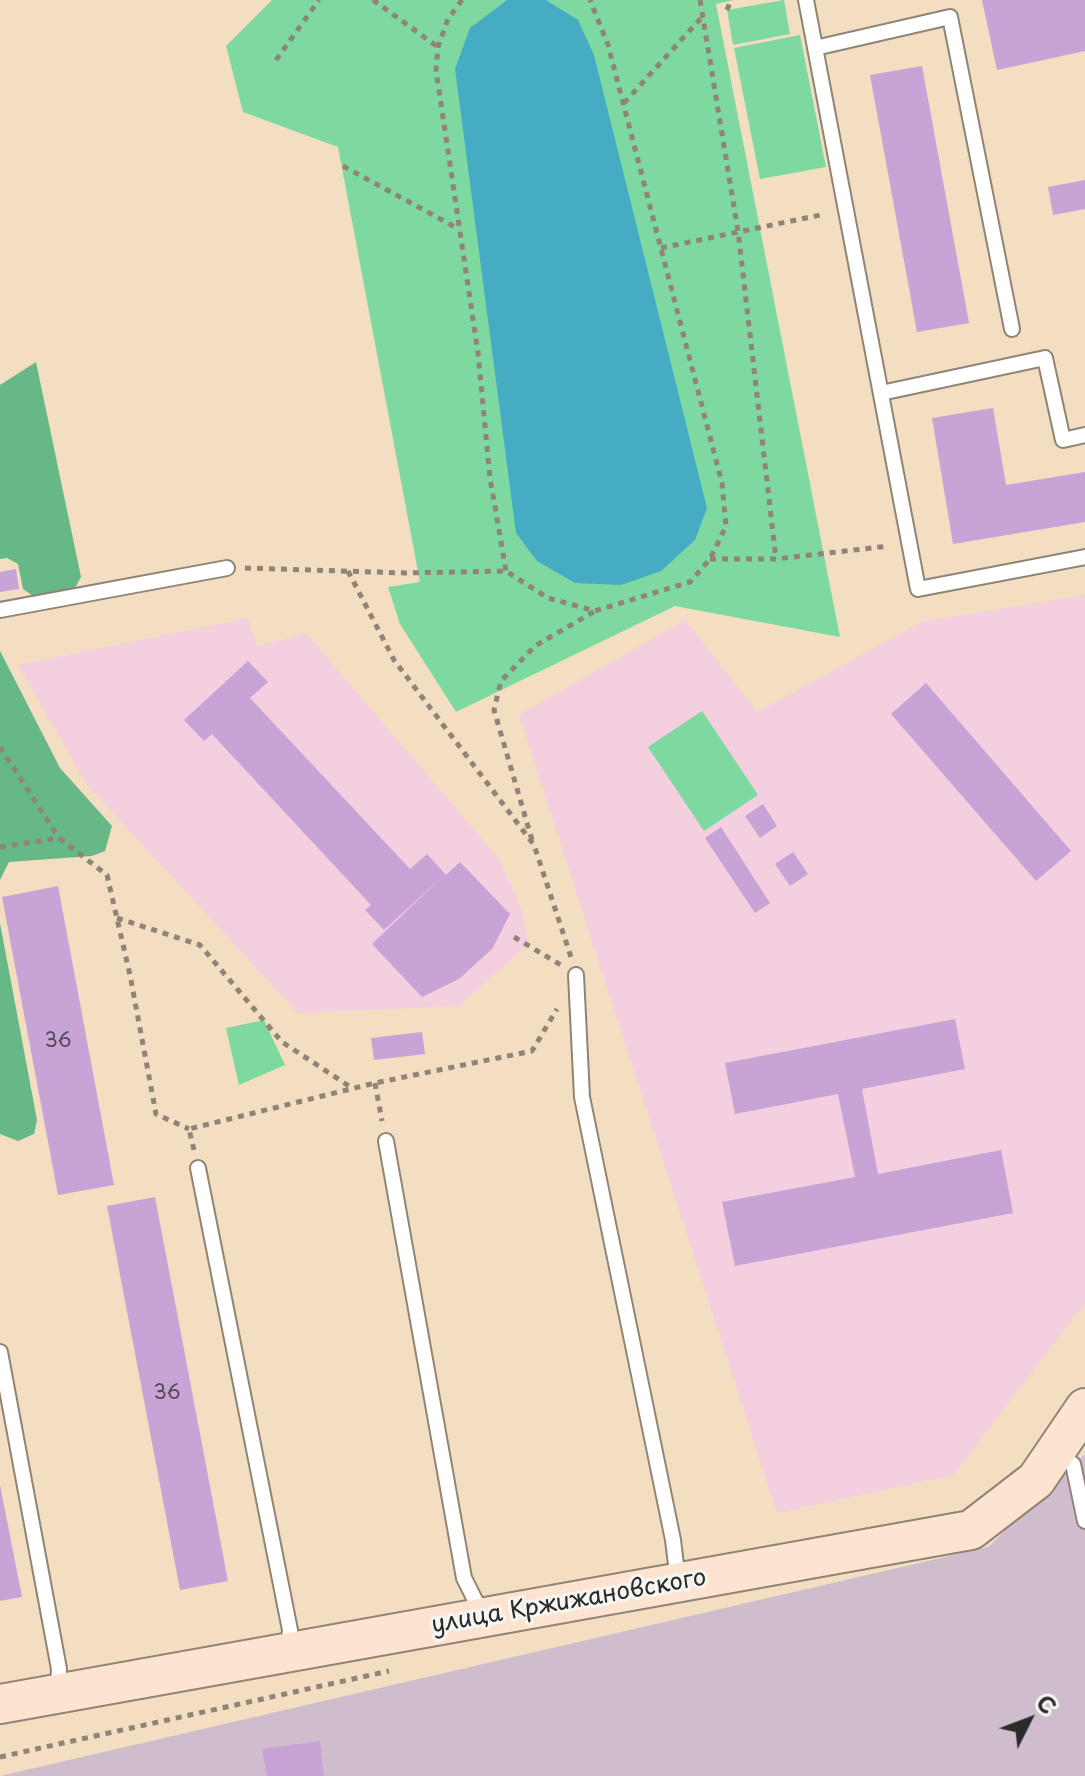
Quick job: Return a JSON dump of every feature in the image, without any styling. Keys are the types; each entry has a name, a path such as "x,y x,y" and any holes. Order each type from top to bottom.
{"street":[{"name":"улица Кржижановского","path":"0,1704 971,1530 1036,1480 1085,1408"}],"lane":[{"path":"806,0 918,589 1085,557"},
{"path":"947,0 1012,329"},
{"path":"815,48 950,17"},
{"path":"881,393 1045,358 1063,440 1085,435"},
{"path":"0,610 227,568"},
{"path":"576,975 582,1097 670,1524 678,1582"},
{"path":"386,1141 464,1578 476,1602 477,1619"},
{"path":"198,1168 290,1630 287,1653"},
{"path":"0,1352 59,1669 57,1694"},
{"path":"1055,1454 1073,1464 1085,1521"}],"path":[{"path":"276,60 319,0"},
{"path":"373,0 438,47"},
{"path":"462,0 448,19 438,47 436,70 457,228 478,353 490,478 506,571"},
{"path":"0,747 59,838 107,875 156,1114 189,1129 375,1083 532,1051 576,975 494,710 501,681 535,646 595,611 690,582 710,559 726,526 722,483 608,45 590,0"},
{"path":"700,0 738,231 776,559"},
{"path":"727,10 731,0"},
{"path":"624,104 703,16"},
{"path":"343,166 457,228"},
{"path":"661,248 846,210"},
{"path":"710,559 776,559 909,543"},
{"path":"227,568 506,571 548,598 595,611"},
{"path":"348,570 394,660 534,845"},
{"path":"0,847 59,838"},
{"path":"117,918 200,945 282,1042 353,1089"},
{"path":"514,937 576,975"},
{"path":"375,1083 386,1141"},
{"path":"189,1129 198,1168"}],"shaded area":[{"path":"1085,595 1085,1303 953,1475 777,1513 519,715 685,620 758,712 921,622"},
{"path":"248,618 257,646 306,633 500,860 522,912 528,944 459,1006 298,1013 87,785 18,665"},
{"path":"1085,1454 1085,1776 0,1776 988,1547"}],"green space":[{"path":"272,0 734,0 716,4 840,637 675,606 456,712 400,624 388,587 420,582 338,147 243,112 226,46"},
{"path":"784,0 790,34 733,45 727,10"},
{"path":"800,35 826,167 760,179 734,48"},
{"path":"36,362 81,577 75,588 33,596 23,589 18,564 7,558 0,559 0,385"},
{"path":"0,651 60,768 112,826 105,851 92,856 9,862 0,880"},
{"path":"702,711 758,795 704,831 648,747"},
{"path":"0,923 37,1120 34,1134 18,1141 0,1134"},
{"path":"264,1020 285,1065 239,1085 226,1028"}],"water":[{"path":"507,0 546,0 578,20 594,55 707,508 695,540 661,571 621,585 575,583 537,561 516,533 455,69 470,28"}],"building":[{"path":"982,0 1085,0 1085,51 997,70"},
{"path":"922,66 969,323 917,332 870,75"},
{"path":"1085,180 1085,209 1053,215 1048,187"},
{"path":"993,408 1006,485 1085,472 1085,522 953,544 932,418"},
{"path":"16,569 19,589 0,592 0,572"},
{"path":"248,661 268,682 250,698 410,869 427,854 446,875 460,862 510,914 492,949 459,979 422,997 372,944 441,878 384,930 365,910 371,905 212,734 204,741 184,720"},
{"path":"926,683 1071,851 1036,881 891,714"},
{"path":"763,804 777,826 760,838 745,816"},
{"path":"721,827 770,903 755,913 705,838"},
{"path":"793,852 808,874 790,886 775,864"},
{"path":"58,886 114,1185 58,1195 2,897"},
{"path":"955,1019 965,1069 862,1089 878,1174 1001,1150 1013,1213 735,1266 722,1202 855,1177 838,1094 735,1114 725,1063"},
{"path":"422,1032 425,1054 374,1060 371,1038"},
{"path":"155,1197 228,1581 180,1590 107,1206"},
{"path":"0,1485 22,1597 0,1601"},
{"path":"320,1741 324,1776 267,1776 262,1749"}]}
